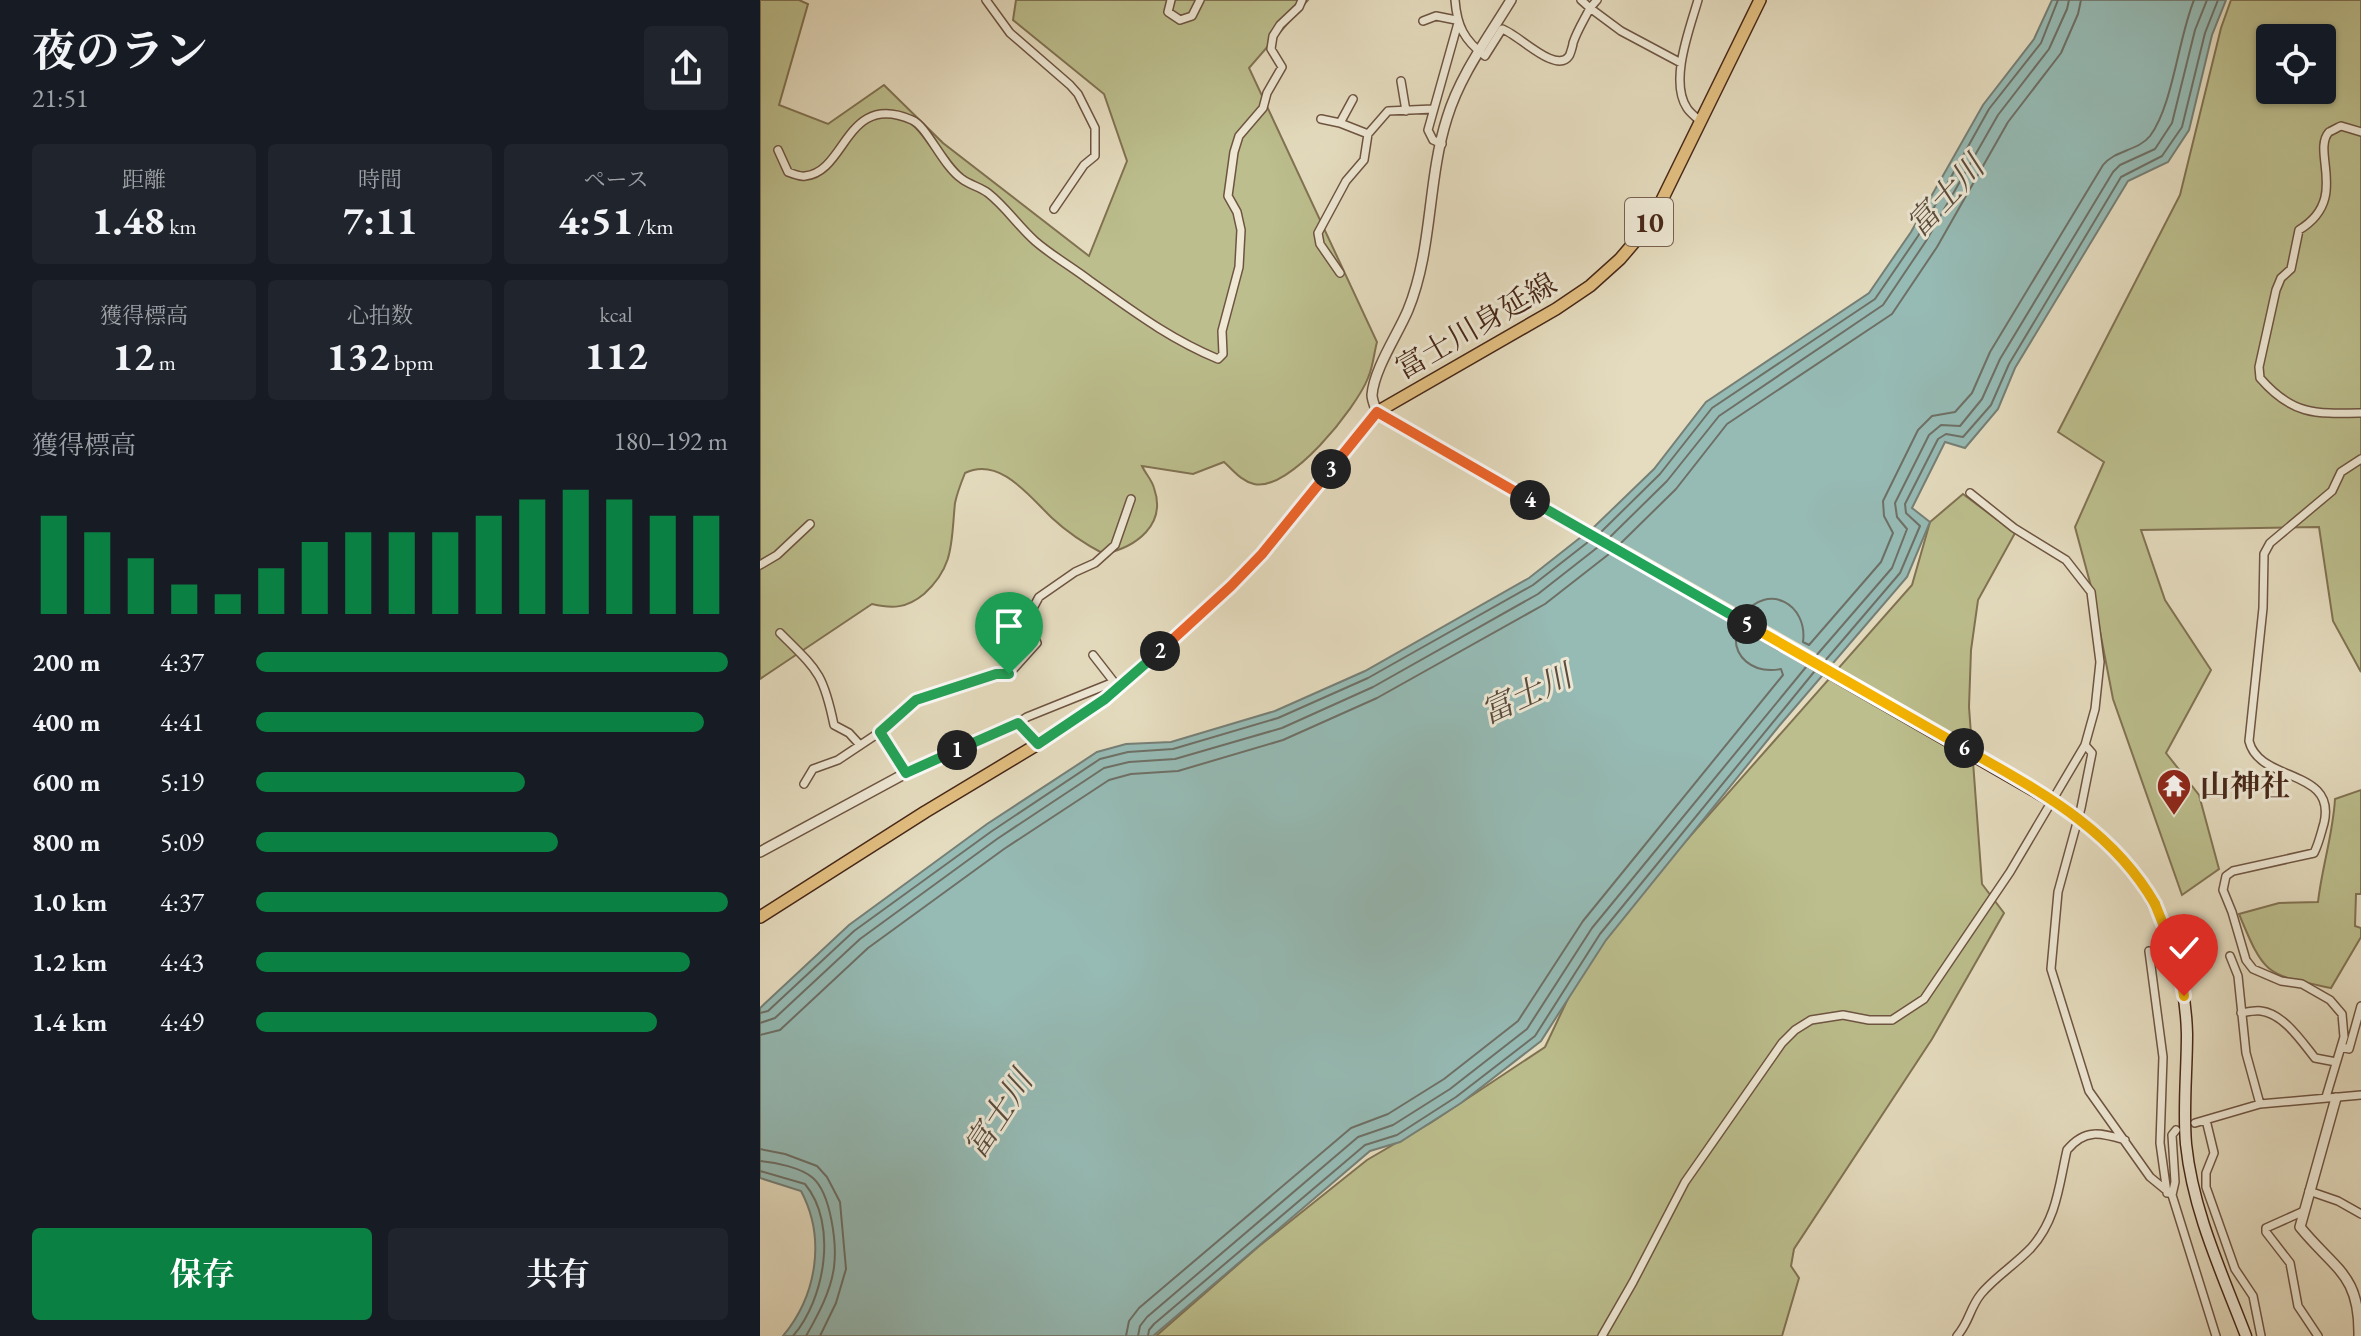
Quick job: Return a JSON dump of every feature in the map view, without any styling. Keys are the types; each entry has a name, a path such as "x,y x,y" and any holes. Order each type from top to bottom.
{"main road":[{"name":"富士川身延線","path":"760,917 1105,699 1231,586 1377,412 1556,309 1590,286 1620,259 1649,223 1760,0"},
{"path":"1377,412 2072,813 2118,852 2154,902 2179,964 2184,996 2186,1140 2190,1177 2201,1219 2246,1336"}],"street":[{"path":"986,0 1010,33 1070,85 1095,128 1095,156 1084,165 1054,209"},
{"path":"1171,0 1168,12 1180,20 1192,16 1200,0"},
{"path":"778,150 788,172 803,177 820,171 851,130 866,120 884,114 900,115 916,121 924,128 947,165 964,181 985,190 1008,209 1035,240 1153,327 1185,346 1218,359 1223,354 1222,331 1239,267 1241,230 1237,212 1228,196 1234,152 1239,136 1263,108 1267,93 1282,67 1271,49 1273,36 1302,0"},
{"path":"1442,144 1433,140 1428,130 1457,21 1455,0"},
{"path":"1377,412 1372,396 1377,377 1409,308 1422,266 1442,144 1452,106 1479,51 1511,0"},
{"path":"1581,0 1621,31 1681,63"},
{"path":"1423,21 1436,16 1457,21 1464,34 1485,56 1502,29 1512,32 1534,51 1558,62 1570,56 1574,41 1597,0"},
{"path":"1698,0 1681,63 1681,86 1686,107 1701,122"},
{"path":"1401,81 1406,111"},
{"path":"1340,123 1353,99"},
{"path":"1340,273 1320,244 1318,233 1346,181 1364,160 1368,134 1388,111 1433,109"},
{"path":"1321,119 1368,134"},
{"path":"2361,132 2341,126 2330,132 2324,144 2328,169 2324,205 2311,223 2299,230 2291,269 2281,278 2276,290 2259,367 2260,378 2287,404 2308,412 2361,413"},
{"path":"2360,1330 2354,1290 2345,1273 2300,1227 2344,1037 2342,1014 2330,1000 2302,984 2281,981 2253,969 2246,960 2223,890 2226,876 2233,871 2314,853 2318,846 2325,816 2323,797 2313,786 2256,756 2249,741 2263,608 2264,554 2270,543 2332,491 2341,472 2361,459"},
{"path":"1602,1336 1685,1182 1782,1043 1811,1020 1843,1015 1892,1020 1924,999 2010,872 2085,745 2095,709 2100,662 2091,592 2066,560 2014,528 1970,493"},
{"path":"804,784 813,769 838,760 880,732 916,700 996,674 1009,674 1037,643 1026,621 1039,597 1075,572 1095,563 1115,545 1131,499"},
{"path":"760,565 777,555 810,524"},
{"path":"780,633 823,679 834,725 842,732 849,733 860,745"},
{"path":"760,852 906,773 1027,717 1114,682 1093,655"},
{"path":"1018,723 1038,744"},
{"path":"880,732 906,773"},
{"path":"2085,745 2092,753 2058,892 2051,969 2089,1091 2150,1177 2170,1194"},
{"path":"2149,951 2163,1057 2160,1143 2170,1194 2216,1336"},
{"path":"2230,956 2238,976 2246,1053 2260,1104"},
{"path":"2341,1047 2349,1049 2361,1006"},
{"path":"2241,1013 2266,1012 2287,1026 2315,1058 2336,1062"},
{"path":"2195,1123 2260,1104 2361,1095"},
{"path":"2206,1120 2214,1153 2206,1173 2206,1187 2229,1254 2253,1296 2261,1336"},
{"path":"2170,1194 2175,1182 2172,1135 2176,1130"},
{"path":"1957,1336 1968,1323 1969,1314 1980,1294 2031,1248 2043,1232 2054,1213 2067,1150 2073,1142 2091,1132 2125,1140"},
{"path":"2309,1191 2338,1201 2361,1214"},
{"path":"2304,1211 2266,1228 2266,1232 2290,1263 2298,1306 2318,1336"}],"green space":[{"path":"760,0 799,0 808,4 779,105 828,124 884,85 943,143 1089,256 1127,161 1104,94 1013,20 1016,0 1308,0 1249,68 1377,342 1368,378 1350,408 1303,462 1269,483 1249,483 1224,462 1193,474 1142,466 1153,485 1157,501 1152,523 1137,540 1104,554 1064,529 1024,490 1002,474 978,469 965,473 955,503 950,552 934,584 912,602 900,606 872,604 760,679"},
{"path":"2231,0 2361,0 2361,672 2333,621 2319,527 2141,530 2165,600 2211,670 2166,753 2199,795 2219,869 2182,895 2113,699 2092,590 2075,527 2104,462 2058,432 2180,195 2221,28"},
{"path":"1963,494 2015,533 1978,600 1971,650 1969,707 1982,884 2004,913 1932,1039 1794,1249 1791,1266 1799,1278 1782,1336 1156,1336 1258,1247 1367,1160 1432,1122 1545,1047 1593,946 1912,585 1930,522"},
{"path":"2361,790 2361,894 2356,894 2355,926 2361,928 2361,937 2331,988 2280,975 2262,961 2239,914 2279,903 2318,902 2335,799"}],"water":[{"name":"富士川","path":"2052,0 2226,0 2212,35 2189,130 2168,162 2128,181 2015,368 1998,409 1965,448 1945,442 1912,508 1930,522 1907,577 1779,726 1606,940 1541,1041 1461,1103 1400,1142 1370,1151 1153,1336 783,1336 804,1303 810,1284 814,1266 814,1228 801,1191 760,1178 760,1008 849,925 987,824 1097,752 1126,744 1171,742 1275,711 1365,671 1529,578 1595,526 1654,469 1706,402 1869,293 1911,232 1983,105 2034,39"}],"pier":[{"path":"1591,525 1837,665 1826,677 1578,535"}],"place":[{"name":"山神社","path":"2174,817"}],"route":[{"path":"1009,674 996,674 916,700 880,732 906,773 1018,723 1038,744 1105,699 1231,586 1262,554 1377,412 2072,813 2118,852 2154,902 2179,964 2184,996"}]}
